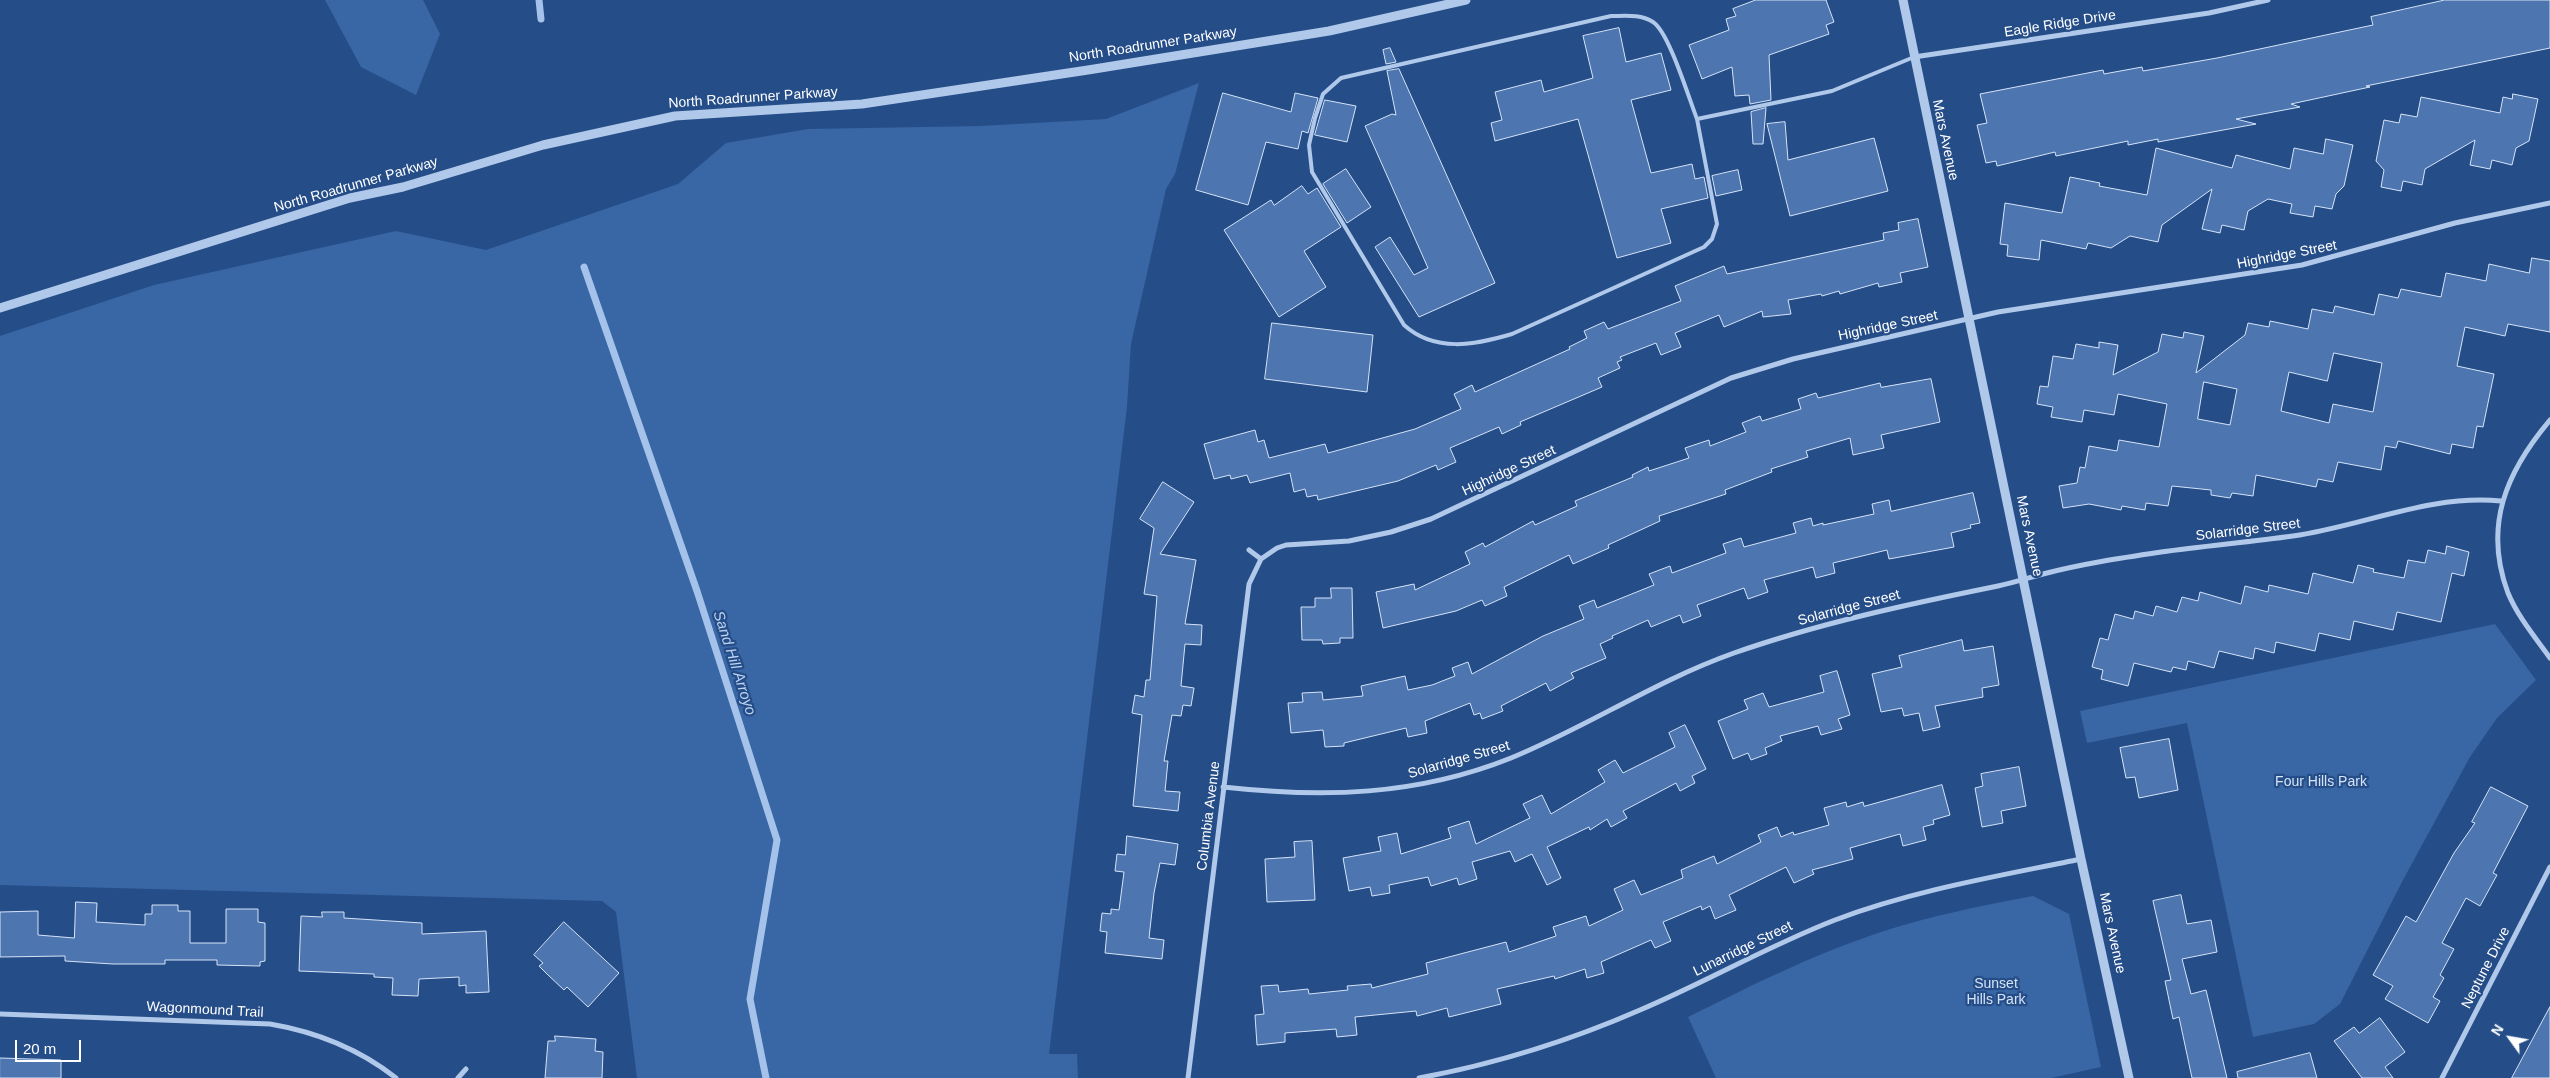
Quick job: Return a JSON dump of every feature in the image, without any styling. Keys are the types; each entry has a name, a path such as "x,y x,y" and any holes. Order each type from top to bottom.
{"street":[{"name":"North Roadrunner Parkway","path":"0,308 350,198 403,187 543,144 675,116 862,104 1329,31 1466,0"},
{"name":"Mars Avenue","path":"1903,0 1968,320 2129,1078"},
{"name":"Eagle Ridge Drive","path":"1914,57 2209,13 2268,0"},
{"name":"Highridge Street","path":"1261,559 1268,553 1286,545 1349,541 1391,532 1431,518 1752,370 1792,359 1998,312 2108,294 2272,272 2362,250 2455,223 2550,203"},
{"path":"2550,420 2521,458 2502,501 2498,526 2498,550 2502,574 2519,613 2550,658"},
{"name":"Solarridge Street","path":"1223,787 1283,793 1336,794 1394,789 1454,776 1512,757 1655,686 1733,654 1842,620 2057,571 2159,553 2331,529 2442,502 2462,499 2502,501"},
{"path":"1250,550 1261,559"},
{"name":"Columbia Avenue","path":"1188,1078 1249,584 1261,559"},
{"name":"Lunarridge Street","path":"1419,1078 1506,1058 1596,1028 1684,990 1805,932 1869,908 1943,888 2081,859"},
{"name":"Neptune Drive","path":"2442,1078 2550,867"},
{"name":"Wagonmound Trail","path":"0,1014 227,1021 276,1025 309,1032 346,1046 381,1066 396,1078"},
{"path":"458,1078 466,1069"}],"lane":[{"path":"1611,16 1640,16 1654,22 1664,35 1696,119 1717,224 1712,239 1704,248 1512,334 1486,342 1436,344 1416,336 1404,325 1312,172 1309,145 1324,94 1341,78 1611,16"},
{"path":"1696,119 1832,91 1914,57"}],"green space":[{"path":"325,0 423,0 440,34 416,95 361,67"},
{"path":"1199,83 1175,174 1166,189 1131,344 1127,407 1049,1054 1077,1054 1078,1078 637,1078 616,912 602,901 0,885 0,336 154,285 396,231 486,250 678,184 726,143 808,129 980,126 1106,119"},
{"name":"Four Hills Park","path":"2495,624 2536,680 2497,718 2470,757 2403,880 2340,1004 2314,1024 2253,1037 2187,723 2087,743 2080,711"},
{"name":"Sunset Hills Park","path":"2033,896 2069,914 2101,1067 2051,1078 1716,1078 1688,1017 1805,961 1878,933 1935,916"}],"building":[{"path":"1756,0 1826,0 1834,22 1826,25 1829,34 1769,55 1771,100 1750,104 1749,95 1735,96 1732,67 1702,79 1689,45 1729,30 1726,19 1736,16 1733,9"},
{"path":"2445,0 2550,0 2550,48 2366,86 2370,87 2291,104 2300,107 2236,119 2256,124 2158,142 2158,139 2128,145 2128,141 2056,156 2055,152 1997,166 1996,161 1986,163 1977,125 1987,123 1980,94 2103,70 2104,74 2142,67 2143,71 2217,58 2373,25 2371,17"},
{"path":"1619,28 1626,62 1661,53 1671,90 1631,100 1651,173 1692,164 1695,179 1704,177 1708,198 1661,209 1671,243 1617,258 1578,119 1495,141 1491,123 1502,120 1495,92 1541,80 1544,92 1593,78 1583,36"},
{"path":"1390,48 1396,62 1386,64 1383,50"},
{"path":"1399,69 1495,283 1419,317 1375,247 1390,237 1414,275 1428,268 1365,126 1392,114 1396,115 1387,71"},
{"path":"1223,93 1291,112 1295,93 1318,98 1308,133 1302,131 1298,149 1266,142 1248,205 1196,190"},
{"path":"2513,94 2538,99 2529,141 2516,148 2512,165 2492,160 2490,169 2470,165 2475,140 2425,169 2422,185 2403,181 2401,191 2381,187 2384,170 2376,161 2384,120 2399,123 2401,114 2417,117 2421,97 2500,113 2503,97 2512,99"},
{"path":"1325,100 1356,106 1347,142 1315,135"},
{"path":"1766,108 1763,144 1753,144 1751,112"},
{"path":"1785,122 1788,160 1874,138 1888,191 1790,216 1767,124"},
{"path":"2326,139 2353,145 2344,186 2336,194 2332,209 2315,206 2313,217 2290,213 2292,204 2268,199 2248,211 2244,230 2222,225 2220,233 2202,229 2212,189 2162,225 2158,242 2130,236 2111,248 2088,243 2086,249 2041,240 2039,260 2007,256 2008,245 2000,244 2005,203 2062,213 2070,177 2100,183 2099,186 2147,195 2156,148 2232,168 2236,155 2290,169 2294,148 2323,154"},
{"path":"1346,169 1371,207 1347,223 1323,184"},
{"path":"1738,170 1742,190 1716,196 1712,176"},
{"path":"1302,186 1308,194 1317,188 1341,227 1304,251 1326,287 1279,317 1224,230 1271,200 1274,205"},
{"path":"1918,219 1928,267 1900,273 1902,282 1879,287 1878,283 1840,294 1839,291 1822,296 1821,294 1788,300 1791,314 1763,317 1762,311 1724,327 1719,315 1675,333 1681,347 1661,355 1656,343 1620,357 1622,360 1617,362 1620,368 1598,378 1602,387 1520,422 1521,425 1502,434 1499,427 1450,448 1456,462 1438,470 1436,465 1398,481 1318,500 1317,495 1307,497 1305,489 1294,492 1290,473 1250,483 1247,475 1231,479 1230,475 1214,479 1204,444 1255,430 1258,442 1264,440 1269,458 1325,444 1328,453 1415,429 1461,409 1454,394 1472,385 1475,392 1570,349 1569,347 1587,338 1584,331 1604,322 1608,329 1681,301 1675,286 1724,266 1727,274 1884,240 1883,233 1899,230 1898,223"},
{"path":"2532,258 2550,261 2550,332 2508,324 2505,336 2465,327 2457,366 2494,374 2483,427 2477,426 2473,448 2452,444 2450,454 2398,441 2396,448 2385,446 2381,470 2338,462 2333,482 2318,479 2316,487 2256,475 2253,496 2232,493 2230,498 2211,495 2211,490 2172,486 2168,506 2146,503 2145,510 2122,506 2121,510 2089,504 2063,508 2059,486 2077,483 2080,467 2085,468 2089,446 2117,451 2119,440 2159,447 2167,404 2118,394 2114,415 2084,410 2082,422 2051,417 2053,407 2037,404 2040,386 2048,387 2053,356 2073,359 2076,344 2099,348 2099,342 2118,345 2113,375 2158,352 2162,334 2183,338 2184,332 2204,336 2196,373 2245,335 2248,323 2269,327 2270,321 2308,329 2312,309 2333,313 2335,306 2374,315 2379,294 2398,298 2401,289 2441,297 2446,273 2486,281 2489,264 2529,273","holes":["2334,353 2382,363 2373,412 2333,404 2329,423 2281,411 2289,372 2327,381","2204,382 2237,389 2230,425 2198,419"]},
{"path":"1272,323 1373,335 1367,392 1265,379"},
{"path":"1931,379 1940,422 1881,435 1884,448 1853,455 1850,438 1806,451 1808,457 1771,469 1772,472 1725,490 1726,494 1659,516 1660,521 1608,545 1609,548 1573,564 1569,555 1504,587 1507,596 1485,606 1482,600 1456,611 1383,628 1376,592 1414,584 1415,590 1470,564 1465,552 1483,543 1485,547 1533,521 1535,525 1577,506 1575,501 1633,477 1632,475 1648,467 1649,471 1689,458 1685,448 1709,440 1710,446 1746,432 1742,423 1760,416 1762,421 1801,409 1798,399 1816,393 1818,398 1880,383 1881,387"},
{"path":"1163,482 1194,502 1160,554 1196,560 1185,624 1202,625 1201,645 1185,644 1181,686 1194,688 1191,706 1183,705 1181,716 1172,715 1164,761 1168,761 1165,791 1180,792 1178,811 1133,806 1142,715 1132,713 1135,695 1144,697 1146,680 1150,680 1157,596 1144,594 1154,528 1140,519"},
{"path":"1973,493 1980,523 1970,525 1971,528 1951,533 1954,547 1889,559 1887,550 1833,563 1835,573 1816,578 1813,567 1764,580 1768,592 1748,599 1744,588 1697,605 1701,616 1683,623 1680,615 1651,627 1648,620 1612,636 1613,638 1600,644 1606,658 1571,673 1574,678 1550,691 1546,683 1501,706 1503,711 1482,719 1480,713 1474,715 1470,703 1425,721 1427,733 1408,737 1406,728 1344,743 1344,746 1325,747 1323,730 1291,733 1288,703 1303,702 1302,693 1322,692 1323,700 1363,696 1361,686 1405,676 1408,690 1432,685 1455,676 1452,668 1468,662 1472,674 1543,636 1584,619 1579,606 1594,600 1597,608 1654,585 1649,574 1670,566 1672,573 1726,553 1723,544 1741,538 1744,547 1796,533 1793,523 1811,518 1813,526 1874,514 1872,504 1889,500 1891,511"},
{"path":"2447,546 2469,552 2464,576 2452,573 2441,622 2397,612 2393,630 2354,621 2350,640 2319,633 2315,651 2276,642 2274,653 2255,648 2253,659 2219,651 2214,668 2188,661 2186,670 2173,667 2171,672 2134,663 2128,686 2101,679 2103,670 2092,667 2100,638 2108,640 2115,614 2133,619 2135,611 2153,616 2156,606 2177,612 2182,597 2198,601 2200,592 2241,604 2245,586 2268,592 2269,585 2308,594 2313,573 2353,583 2358,565 2374,569 2373,572 2404,578 2408,560 2425,563 2428,550 2445,554"},
{"path":"1331,588 1352,588 1353,638 1340,638 1340,643 1323,644 1322,640 1302,640 1301,607 1315,607 1315,598 1331,598"},
{"path":"1962,640 1964,651 1993,646 1999,685 1982,688 1983,697 1935,706 1940,727 1923,731 1919,713 1904,716 1902,708 1881,712 1872,674 1902,667 1899,656"},
{"path":"1837,671 1850,715 1838,719 1842,729 1821,735 1818,726 1780,736 1782,741 1765,748 1767,754 1751,760 1748,753 1733,759 1718,721 1748,709 1744,700 1763,693 1769,707 1824,692 1820,676"},
{"path":"1685,725 1706,769 1692,776 1695,783 1680,791 1676,783 1623,811 1627,818 1611,827 1607,819 1590,830 1589,827 1547,847 1561,878 1547,885 1532,854 1515,862 1510,851 1472,862 1477,879 1459,885 1457,878 1431,886 1428,877 1389,885 1390,893 1372,896 1370,887 1349,891 1343,858 1381,851 1378,837 1397,833 1401,854 1451,838 1448,828 1469,821 1476,844 1530,818 1523,804 1542,795 1551,814 1605,782 1598,770 1615,760 1623,773 1675,747 1669,733"},
{"path":"2169,739 2178,790 2139,798 2135,777 2126,778 2120,748"},
{"path":"2019,767 2026,806 2001,811 2003,823 1982,827 1975,788 1983,786 1981,774"},
{"path":"1942,785 1950,815 1933,820 1934,824 1923,827 1926,840 1903,846 1900,834 1850,848 1853,859 1812,870 1814,874 1794,883 1786,867 1729,895 1736,910 1715,919 1710,906 1702,910 1701,906 1663,922 1671,941 1655,948 1651,940 1601,962 1604,973 1587,978 1585,969 1555,979 1554,976 1497,989 1501,1004 1449,1017 1447,1008 1417,1016 1416,1011 1355,1017 1357,1035 1337,1037 1336,1029 1285,1033 1285,1042 1257,1045 1255,1015 1264,1014 1261,986 1278,985 1279,992 1308,989 1309,994 1348,990 1347,986 1371,984 1372,988 1428,974 1426,963 1506,942 1509,952 1556,936 1553,927 1586,916 1589,926 1623,910 1614,889 1634,880 1641,895 1683,878 1681,870 1714,856 1717,864 1761,842 1758,835 1777,827 1781,837 1793,832 1794,835 1829,825 1824,808 1846,802 1847,807 1863,802 1864,806"},
{"path":"2491,787 2528,806 2493,873 2497,875 2480,906 2466,898 2442,943 2454,949 2440,975 2444,978 2433,997 2440,1001 2428,1023 2385,999 2393,986 2373,975 2406,916 2416,922 2454,853 2475,823 2472,822"},
{"path":"1127,836 1178,844 1175,865 1160,863 1154,893 1149,938 1164,940 1162,959 1105,953 1107,932 1100,931 1102,913 1111,914 1111,909 1119,910 1124,872 1115,871 1117,854 1125,855"},
{"path":"1312,841 1315,900 1267,902 1265,859 1295,857 1294,842"},
{"path":"2181,895 2187,924 2211,920 2217,952 2182,959 2191,994 2206,990 2227,1078 2192,1078 2179,1017 2173,1019 2165,981 2171,980 2153,901"},
{"path":"76,902 97,903 96,922 145,925 145,914 152,914 152,905 178,905 178,911 190,911 190,943 226,943 226,909 258,909 258,922 265,923 265,961 260,962 260,966 217,965 217,960 165,960 165,964 113,964 65,961 65,956 0,957 0,912 38,911 38,935 74,938"},
{"path":"322,912 344,912 344,918 422,923 422,934 486,931 489,992 466,993 466,985 459,986 459,977 419,979 418,996 392,995 393,978 374,977 374,974 299,971 301,916 322,917"},
{"path":"564,922 619,973 588,1007 567,987 564,990 547,974 539,966 543,963 534,955"},
{"path":"2550,1007 2550,1078 2512,1078"},
{"path":"2380,1018 2405,1052 2385,1067 2393,1078 2362,1078 2334,1041 2354,1027 2359,1033"},
{"path":"555,1036 596,1039 595,1051 603,1052 602,1078 545,1078 548,1041 555,1041"},
{"path":"2310,1053 2317,1078 2238,1078 2237,1072"},
{"path":"0,1058 61,1060 61,1078 0,1078"}],"waterway":[{"name":"Sand Hill Arroyo","path":"539,0 541,19"},
{"name":"Sand Hill Arroyo","path":"584,267 697,591 777,840 750,999 766,1078"}]}
